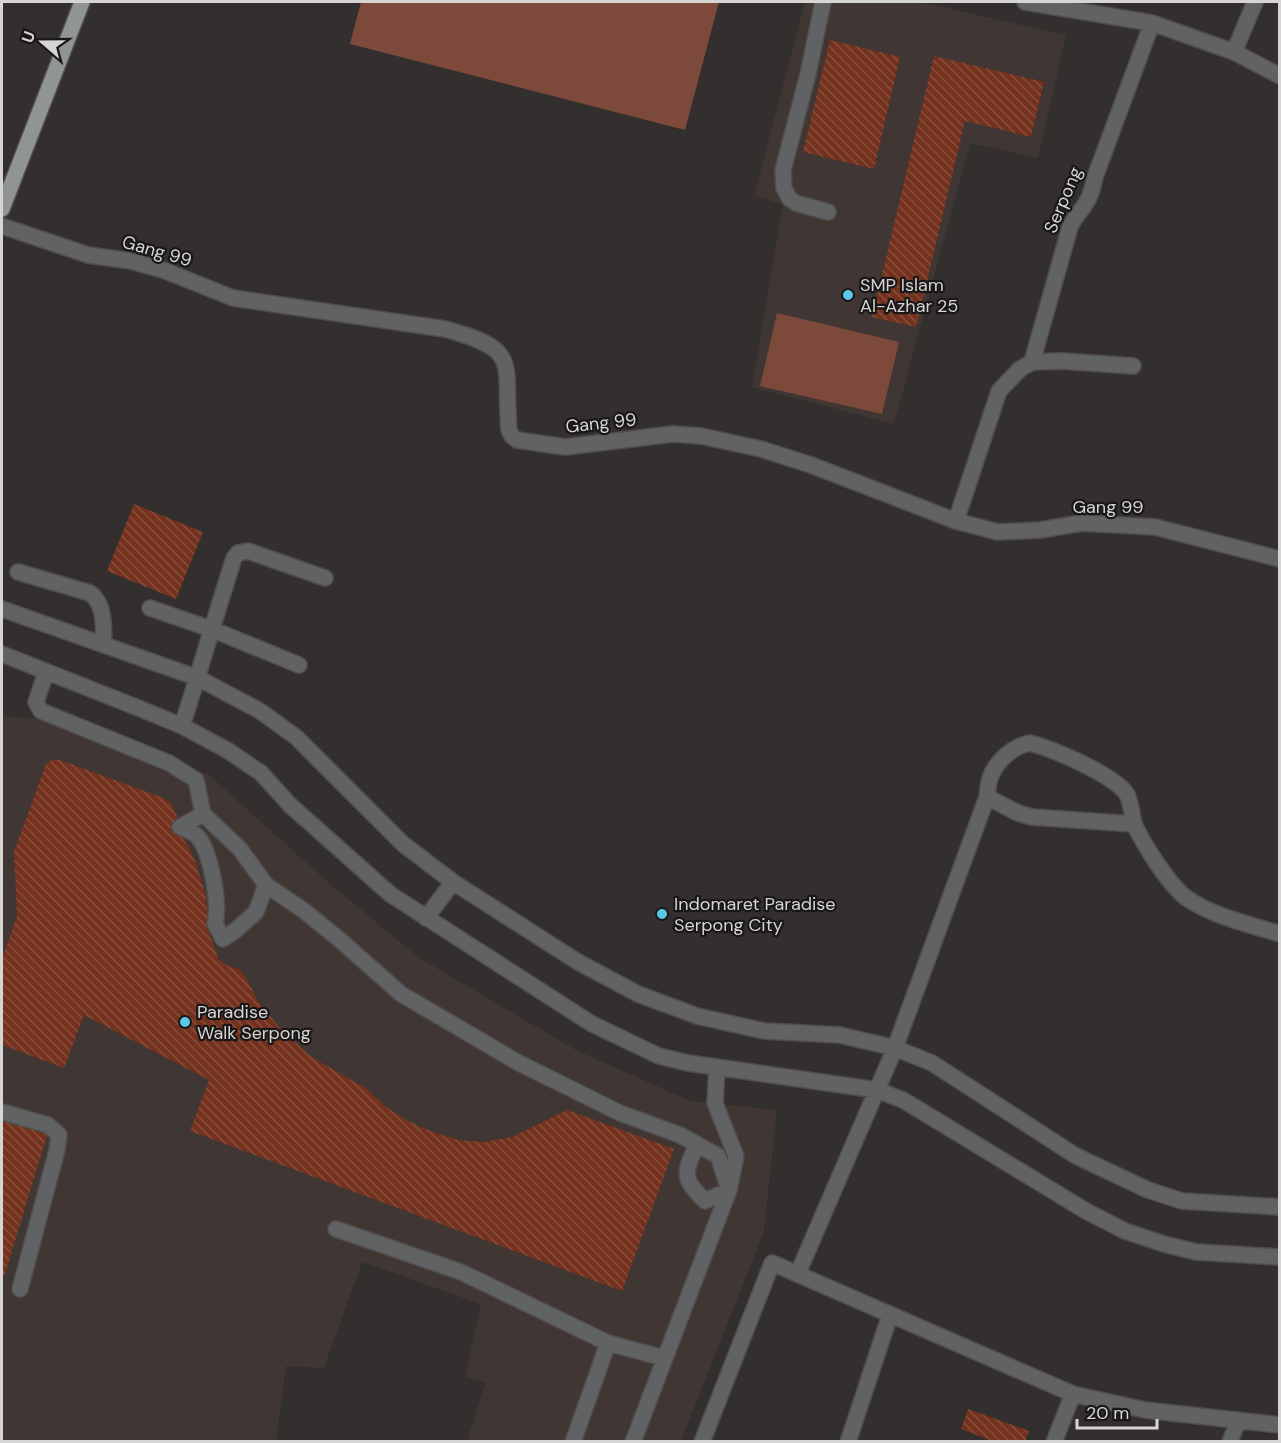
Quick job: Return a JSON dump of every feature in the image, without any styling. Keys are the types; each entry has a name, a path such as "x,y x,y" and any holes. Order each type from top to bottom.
{"main road":[{"path":"2,209 82,2"}],"street":[{"path":"823,2 808,74 783,170 784,188 789,198 796,203 828,212"},
{"path":"1025,2 1152,24 1234,52 1280,76"},
{"path":"1234,52 1255,2"},
{"name":"Serpong","path":"1032,362 1070,227 1075,214 1087,203 1093,189 1095,177 1152,24"},
{"name":"Gang 99","path":"2,226 88,255 131,261 163,270 233,298 445,329 477,338 491,345 502,355 507,373 509,430 517,440 565,447 673,434 701,436 761,449 811,465 956,521 998,532 1040,530 1082,523 1155,527 1280,559"},
{"path":"956,521 999,391 1020,369 1032,362 1071,361 1133,366"},
{"path":"182,726 234,558 242,551 257,554 325,578"},
{"path":"18,572 90,593 95,597 100,603 102,612 104,645"},
{"path":"150,608 211,629 298,665"},
{"path":"2,609 198,678 260,711 296,737 403,844 453,882 578,962 638,994 697,1016 764,1031 840,1035 895,1048 932,1063 1076,1156 1148,1190 1182,1201 1280,1207"},
{"path":"2,654 182,726 227,750 261,773 290,805 390,894 592,1024 659,1056 688,1064 877,1090 903,1100 1086,1211 1125,1231 1196,1252 1280,1257"},
{"path":"46,672 36,702 41,711 169,763 196,780 204,814 240,849 266,885 303,910 401,994 519,1063 620,1113 680,1135 718,1156 729,1190"},
{"path":"798,1273 895,1048 987,797 990,777 998,764 1015,748 1030,743 1102,774 1115,783 1128,795 1134,824 1142,841 1186,898 1207,910 1280,934"},
{"path":"987,797 1018,813 1032,817 1134,824"},
{"path":"204,814 180,827 196,836 208,859 218,914 215,924 223,939 256,912 266,885"},
{"path":"426,918 453,882"},
{"path":"633,1442 729,1190 736,1156 715,1103 717,1068"},
{"path":"2,1112 48,1125 58,1135 57,1150 20,1289"},
{"path":"697,1144 687,1168 688,1184 705,1201 729,1190"},
{"path":"336,1229 461,1272 608,1343 664,1358"},
{"path":"702,1442 772,1263 1073,1394 1145,1410 1280,1425"},
{"path":"848,1442 890,1316"},
{"path":"573,1442 608,1343"},
{"path":"1054,1442 1073,1394"},
{"path":"1230,1442 1238,1420"}],"shaded area":[{"path":"361,2 719,2 685,130 350,44"},
{"name":"SMP Islam Al-Azhar 25","path":"805,2 920,2 1066,35 1038,158 970,143 894,424 752,387 783,204 754,196"},
{"path":"777,313 899,342 882,414 760,386"},
{"path":"2,716 60,721 208,774 328,882 418,957 576,1050 690,1101 777,1110 764,1231 681,1441 467,1441 486,1382 465,1377 481,1304 362,1262 324,1368 286,1366 276,1441 2,1441"}],"building":[{"path":"830,40 900,57 874,169 803,152"},
{"path":"934,56 1044,82 1031,137 965,121 916,327 872,317"},
{"path":"134,504 203,532 176,599 107,571"},
{"name":"Paradise Walk Serpong","path":"52,760 60,760 164,798 172,804 177,817 177,830 196,863 206,896 209,933 219,960 239,969 259,1003 280,1028 310,1056 367,1089 386,1107 408,1121 458,1140 484,1142 512,1137 567,1110 674,1149 622,1291 190,1131 209,1080 84,1015 64,1068 2,1045 2,959 17,916 14,852 46,764"},
{"path":"2,1118 48,1132 4,1277 2,1276"},
{"path":"968,1409 1029,1431 1025,1442 995,1442 961,1429"}],"place":[{"name":"SMP Islam Al-Azhar 25","path":"848,295"},
{"name":"Indomaret Paradise Serpong City","path":"662,914"},
{"name":"Paradise Walk Serpong","path":"185,1022"}]}
